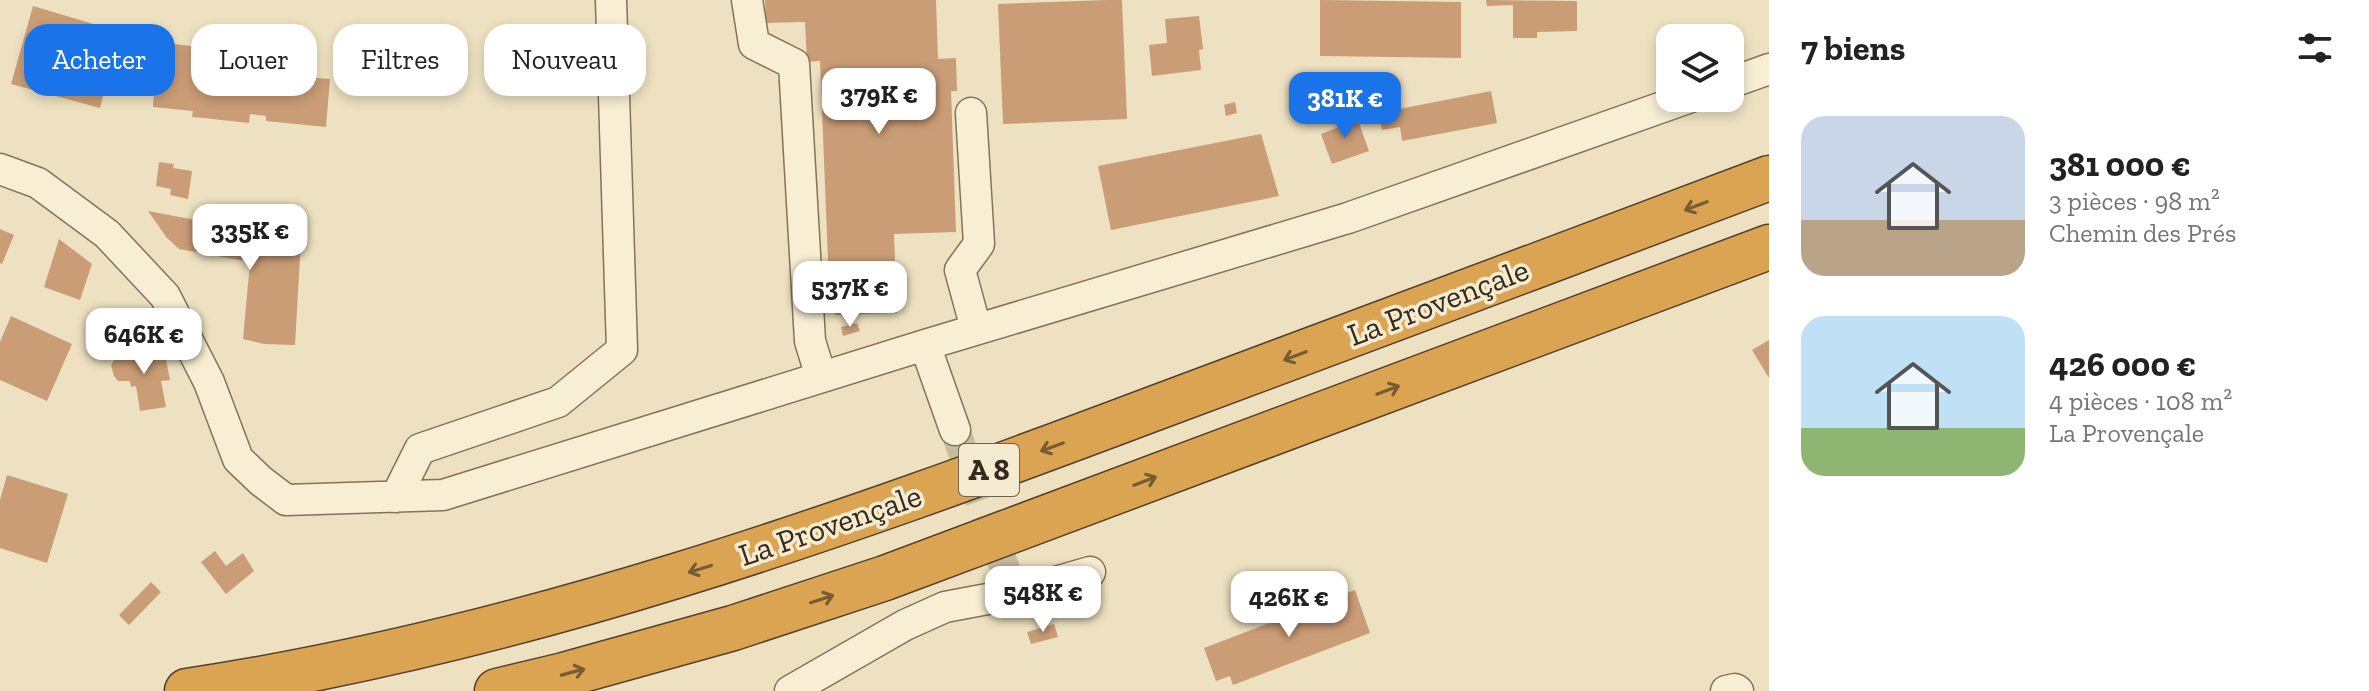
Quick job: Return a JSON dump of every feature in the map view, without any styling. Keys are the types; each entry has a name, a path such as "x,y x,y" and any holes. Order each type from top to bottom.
{"highway":[{"name":"La Provençale","path":"187,691 352,662 487,630 727,561 1041,451 1769,178"},
{"name":"La Provençale","path":"497,691 733,628 885,578 1769,247"}],"street":[{"path":"396,497 420,449 558,402 622,350 611,0"},
{"path":"747,0 754,44 794,64 810,341 821,377"},
{"path":"1744,78 1769,69"},
{"path":"0,169 38,183 107,234 165,296 209,382 238,459 261,481 286,500 396,497 443,495 976,329 1348,218 1656,109"},
{"path":"971,113 979,244 960,270 976,329"},
{"path":"925,345 955,430"},
{"path":"790,691 905,625 945,607 1018,603 1090,572"},
{"path":"1726,691 1738,691"}],"building":[{"path":"765,0 936,0 938,59 956,58 957,91 951,91 956,232 894,234 897,313 835,315 834,285 829,285 820,61 807,62 805,22 766,23"},
{"path":"1122,0 1127,119 1003,124 998,4"},
{"path":"1320,0 1461,2 1461,58 1320,56"},
{"path":"1486,0 1577,1 1577,31 1537,32 1537,38 1513,38 1513,5 1487,6"},
{"path":"33,6 93,24 28,24"},
{"path":"1199,16 1203,49 1199,50 1201,70 1152,76 1149,45 1167,43 1165,19"},
{"path":"24,38 24,88 11,84"},
{"path":"175,44 191,46 191,96 317,96 317,78 330,79 326,127 266,121 266,116 250,114 249,123 192,117 193,111 153,107 154,96 175,96"},
{"path":"1491,91 1497,123 1402,141 1400,127 1382,130 1379,113"},
{"path":"56,96 103,96 100,108"},
{"path":"1235,102 1237,113 1226,116 1224,105"},
{"path":"1355,112 1369,151 1332,164 1321,134 1347,124 1344,115"},
{"path":"1261,134 1279,196 1111,230 1098,166"},
{"path":"159,162 192,171 188,199 170,195 171,189 156,186"},
{"path":"148,211 301,240 295,345 264,344 243,339 250,262 179,249"},
{"path":"0,229 14,235 2,264 0,263"},
{"path":"59,239 92,264 80,300 44,287"},
{"path":"11,316 72,344 47,401 0,380 0,342"},
{"path":"857,323 860,331 843,336 841,327"},
{"path":"1769,340 1769,378 1752,350"},
{"path":"164,350 170,380 161,381 166,407 140,411 136,386 131,387 130,381 118,381 111,365 121,354"},
{"path":"7,475 68,494 47,563 0,548 0,500"},
{"path":"215,551 226,566 243,553 254,571 226,594 201,562"},
{"path":"151,582 161,592 129,625 119,615"},
{"path":"1355,590 1370,633 1233,685 1230,676 1216,681 1204,648"},
{"path":"1054,624 1058,637 1031,644 1027,632"}],"tunnel":[{"path":"955,430 1014,594"}]}
